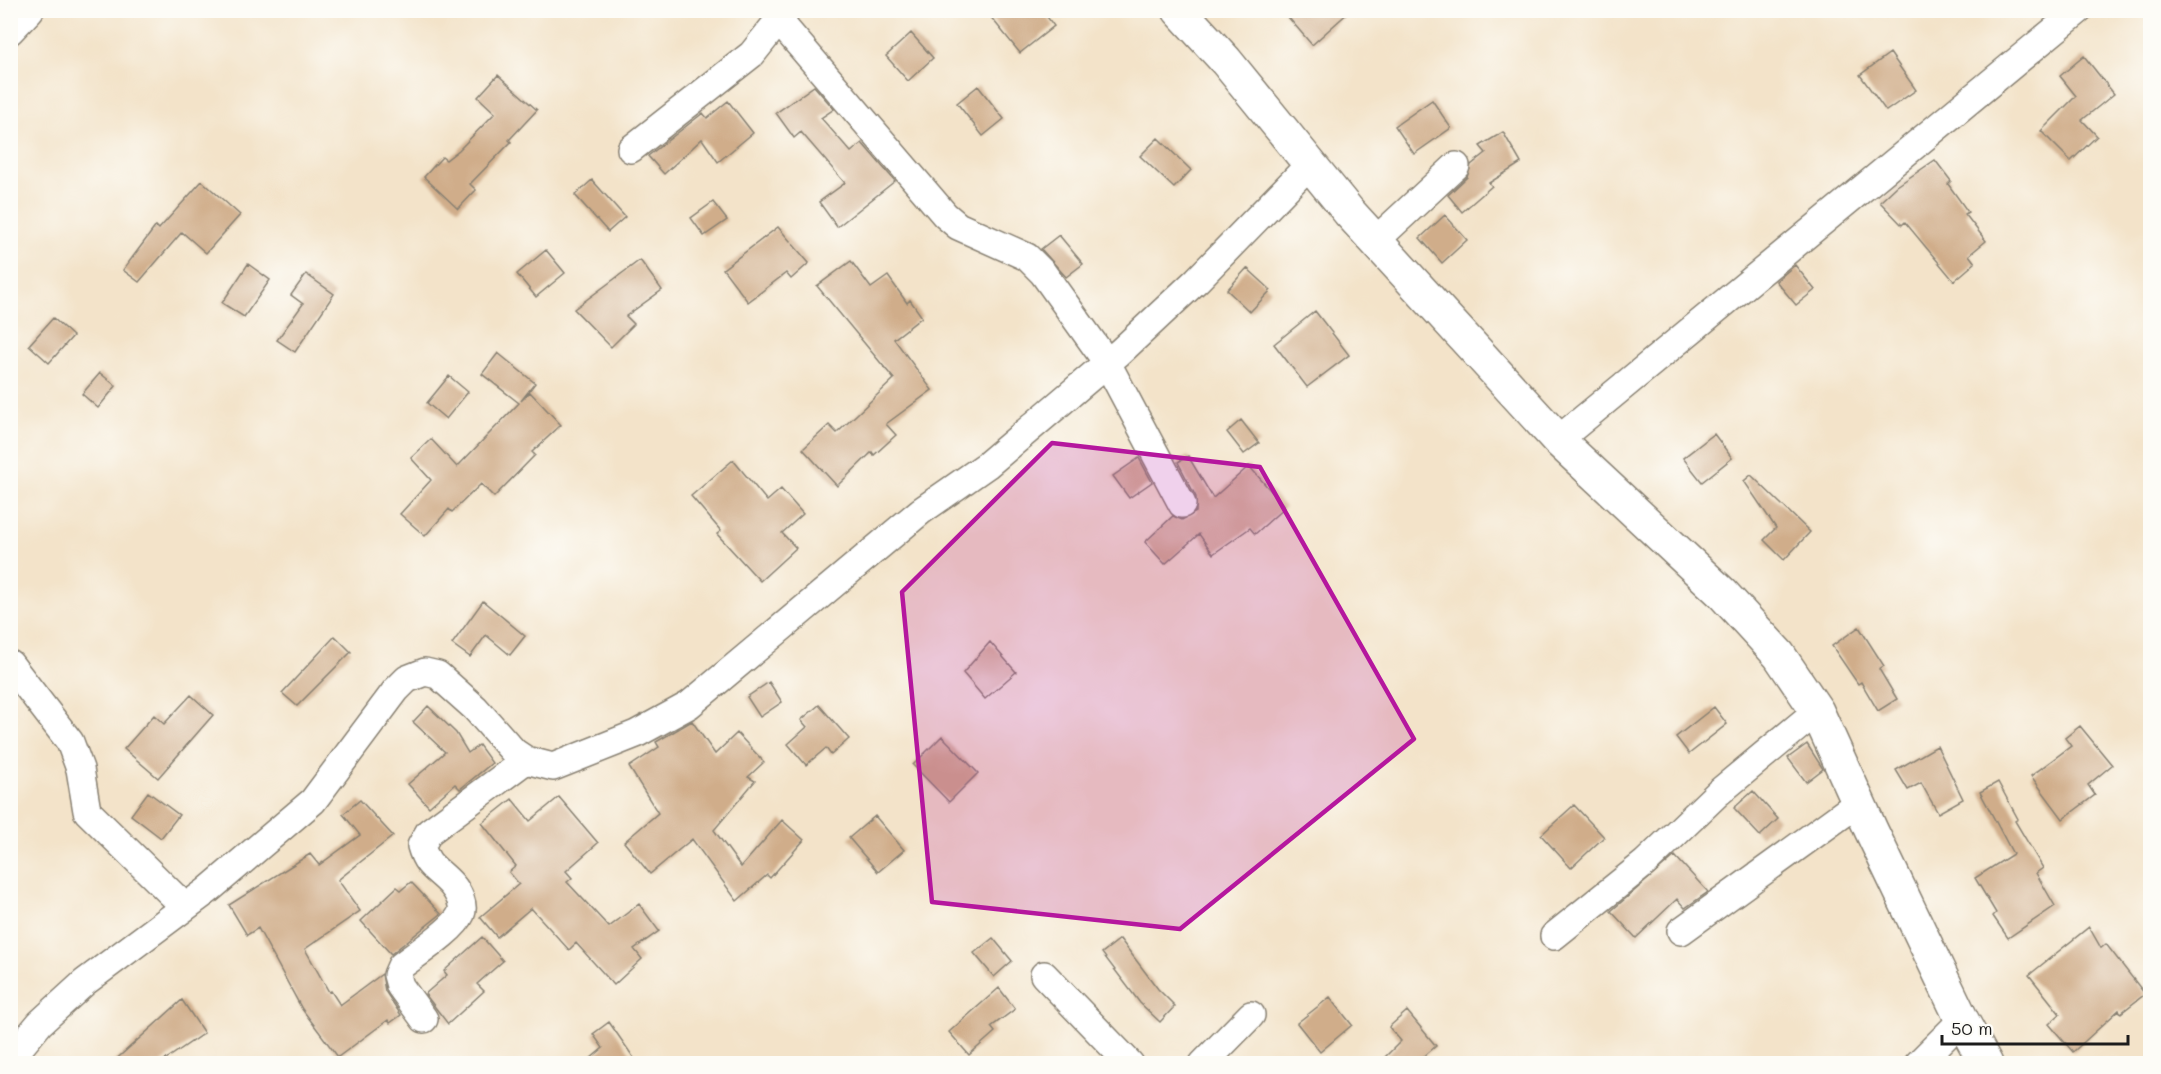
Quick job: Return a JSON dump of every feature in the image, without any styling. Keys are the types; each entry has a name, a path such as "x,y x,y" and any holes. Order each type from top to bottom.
{"main road":[{"path":"1179,10 1226,61 1375,241 1558,440 1722,593 1779,655 1817,711 1858,803 1962,1020 1986,1064"}],"street":[{"path":"10,31 30,10"},
{"path":"1558,440 2065,15"},
{"path":"631,149 752,54 783,16 945,215 958,226 1027,256 1043,273 1106,361 1182,504"},
{"path":"10,1059 54,1009 230,872 313,801 396,690 408,679 425,672 438,675 452,685 514,752 526,760 553,767 636,734 689,705 921,511 987,465 1197,280 1311,163"},
{"path":"1375,241 1456,166"},
{"path":"10,664 70,742 80,769 87,811 185,907"},
{"path":"1554,936 1645,863 1718,793 1817,711"},
{"path":"424,1019 400,986 397,975 401,966 452,925 461,915 462,904 452,885 425,861 421,846 429,832 526,760"},
{"path":"1681,931 1858,803"},
{"path":"1044,975 1130,1064"},
{"path":"1203,1064 1251,1015"},
{"path":"1918,1064 1962,1020"}],"highlighted area":[{"path":"1052,443 1260,467 1414,739 1180,929 932,902 902,592"}],"building":[{"path":"985,10 1042,10 1054,26 1020,53"},
{"path":"1282,10 1351,10 1312,45"},
{"path":"911,33 933,58 908,81 886,56"},
{"path":"1890,53 1916,90 1886,111 1860,75"},
{"path":"2084,56 2114,94 2082,120 2097,136 2071,161 2041,131 2076,96 2060,76"},
{"path":"498,75 537,110 509,140 511,142 470,184 476,190 458,209 424,177 442,157 446,160 459,150 495,113 478,97"},
{"path":"814,86 834,109 821,118 851,152 862,143 895,181 837,227 819,202 845,183 801,132 794,138 776,113"},
{"path":"978,86 1004,119 983,136 957,103"},
{"path":"1432,100 1451,128 1414,154 1395,126"},
{"path":"728,101 753,133 718,162 702,139 664,174 648,156 703,113 707,118"},
{"path":"1503,132 1521,163 1489,183 1492,186 1462,212 1448,195 1467,177 1471,165 1486,153 1480,146"},
{"path":"1158,138 1191,170 1174,188 1140,156"},
{"path":"1935,160 1951,181 1948,184 1968,212 1965,214 1986,241 1969,255 1975,263 1954,281 1905,222 1902,225 1880,202 1897,186"},
{"path":"592,180 625,217 608,232 575,195"},
{"path":"202,181 240,215 206,253 182,232 139,282 123,270 156,226 159,229"},
{"path":"713,202 727,220 704,236 691,218"},
{"path":"1445,215 1467,240 1442,263 1420,238"},
{"path":"778,227 809,263 791,279 786,273 748,302 723,269"},
{"path":"1059,235 1083,264 1066,277 1041,249"},
{"path":"546,250 565,273 536,297 517,274"},
{"path":"640,260 662,290 626,316 634,324 611,347 574,309"},
{"path":"851,261 871,288 888,276 907,303 910,300 922,317 894,339 932,390 886,424 896,435 874,455 872,452 837,486 803,449 829,425 837,433 894,379 817,286"},
{"path":"248,264 270,280 244,317 222,303"},
{"path":"1795,265 1815,290 1796,305 1776,281"},
{"path":"1247,268 1271,290 1250,312 1227,290"},
{"path":"306,274 334,294 295,352 277,340 303,304 291,295"},
{"path":"1315,311 1349,355 1307,387 1274,344"},
{"path":"53,318 73,336 49,363 29,345"},
{"path":"498,353 535,383 521,401 530,392 561,425 532,452 535,455 494,497 481,484 452,512 449,509 425,536 400,514 431,480 411,458 431,439 457,467 519,403 482,374"},
{"path":"100,373 116,386 98,408 82,394"},
{"path":"449,376 468,392 446,419 427,403"},
{"path":"1241,420 1259,443 1244,454 1227,432"},
{"path":"1714,434 1732,458 1702,482 1683,458"},
{"path":"1188,456 1213,498 1249,466 1285,507 1255,534 1250,528 1213,554 1199,534 1165,564 1145,542 1173,516 1182,520 1196,512 1196,497 1178,462"},
{"path":"1139,458 1152,482 1129,498 1113,476"},
{"path":"733,460 767,501 781,489 803,514 782,533 796,548 760,581 717,534 721,531 691,496"},
{"path":"1751,475 1810,532 1784,560 1764,540 1776,528 1744,481"},
{"path":"483,601 525,636 510,655 486,635 470,657 452,644"},
{"path":"1859,627 1884,666 1879,669 1897,699 1878,711 1861,682 1858,684 1832,646"},
{"path":"335,636 351,652 297,706 282,693"},
{"path":"990,642 1016,672 985,699 963,673"},
{"path":"769,682 782,702 760,717 747,697"},
{"path":"191,695 213,715 158,778 124,749 154,715 164,724"},
{"path":"819,705 849,739 831,755 826,748 806,765 788,744 807,727 801,720"},
{"path":"428,706 456,733 468,753 479,745 492,763 460,789 455,784 429,807 408,784 445,752 413,722"},
{"path":"1714,707 1727,724 1689,754 1676,737"},
{"path":"692,721 715,754 737,733 764,762 748,777 755,781 714,830 741,867 782,820 804,840 770,878 767,875 737,901 692,839 650,874 624,842 658,813 629,767 659,747 656,742"},
{"path":"2080,726 2112,765 2088,785 2095,795 2063,819 2031,776 2071,746 2065,738"},
{"path":"942,736 978,773 949,802 913,765"},
{"path":"1807,744 1823,769 1806,782 1788,758"},
{"path":"1937,746 1963,799 1938,813 1921,783 1908,790 1896,770"},
{"path":"1998,782 2018,819 2015,821 2043,868 2036,873 2055,906 2008,938 1993,916 1996,913 1975,878 2013,854 1980,792"},
{"path":"1753,791 1778,819 1760,836 1734,808"},
{"path":"148,792 179,815 161,838 131,815"},
{"path":"559,797 598,843 566,871 572,878 567,882 609,927 639,904 659,931 634,949 642,959 614,985 576,943 569,950 531,908 497,937 480,917 519,884 509,872 516,866 482,823 512,799 530,821"},
{"path":"360,800 393,836 338,880 360,911 305,949 329,992 331,991 340,1005 382,974 385,991 401,1015 390,1023 388,1020 338,1057 302,1009 258,928 247,935 229,905 310,854 319,865 360,835 343,814"},
{"path":"1574,805 1604,837 1571,868 1541,835"},
{"path":"875,816 904,850 878,872 849,838"},
{"path":"1675,856 1708,892 1685,908 1677,899 1636,938 1611,911"},
{"path":"411,882 441,914 391,954 361,921 397,887 401,890"},
{"path":"2089,927 2101,948 2106,944 2145,994 2121,1013 2119,1010 2073,1052 2049,1024 2060,1014 2029,975"},
{"path":"482,937 503,961 477,984 484,991 448,1024 425,994 447,975 444,971"},
{"path":"993,938 1012,961 994,977 974,953"},
{"path":"1120,939 1158,989 1175,1006 1160,1022 1140,1003 1102,953"},
{"path":"999,988 1015,1009 991,1027 995,1032 969,1055 949,1032"},
{"path":"1330,997 1352,1025 1320,1052 1297,1023"},
{"path":"182,1000 204,1033 159,1064 111,1064"},
{"path":"1407,1011 1436,1046 1415,1064 1378,1064 1401,1041 1389,1027"},
{"path":"609,1022 638,1064 584,1064 603,1048 593,1034"}]}
